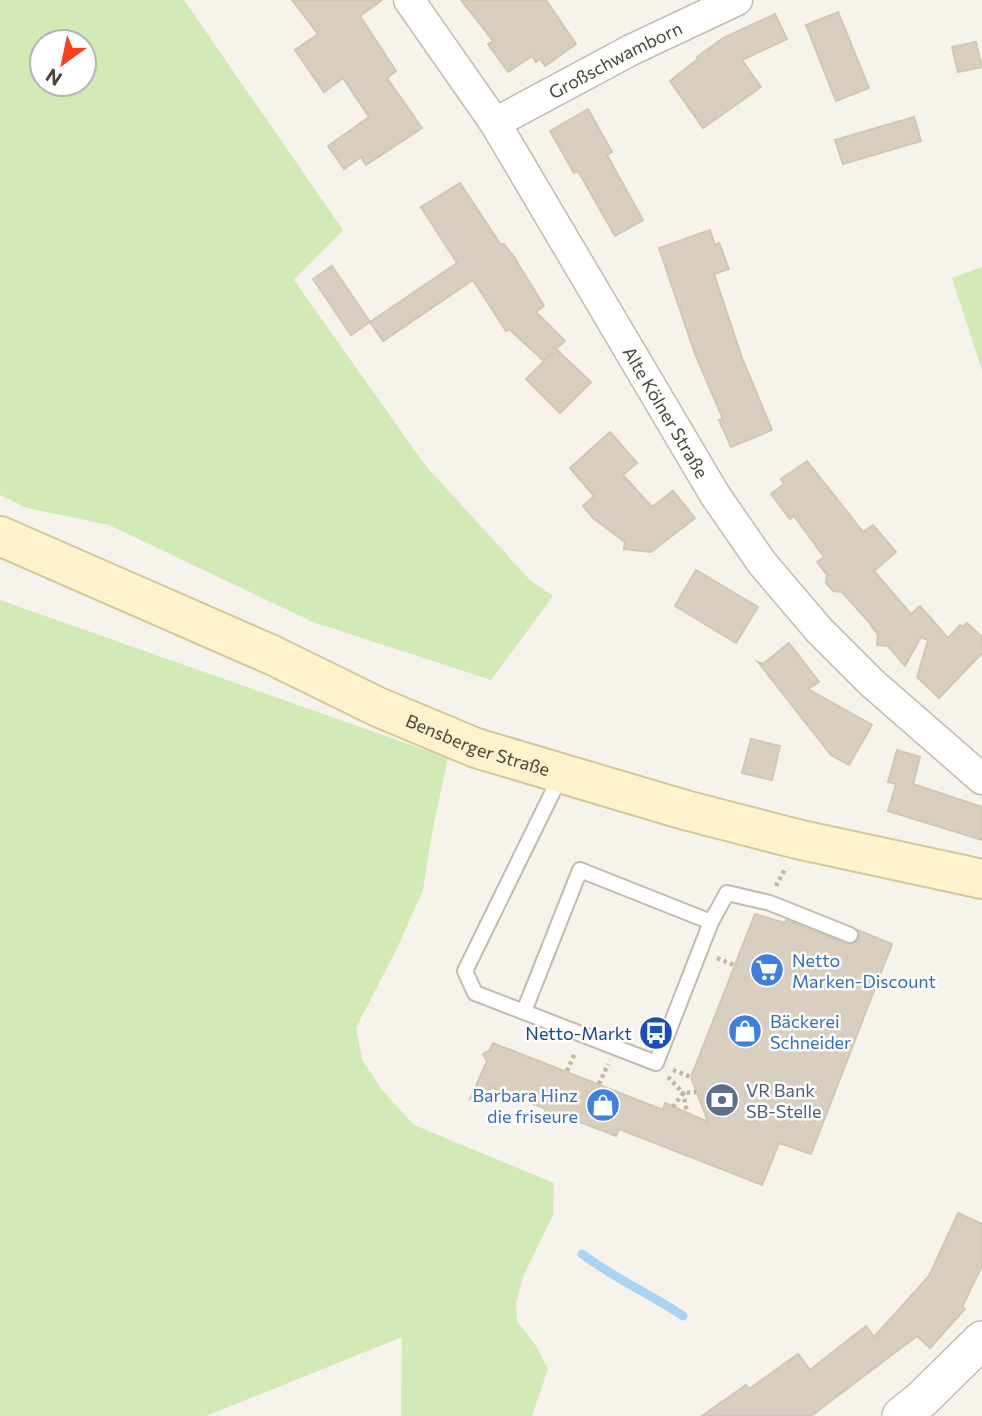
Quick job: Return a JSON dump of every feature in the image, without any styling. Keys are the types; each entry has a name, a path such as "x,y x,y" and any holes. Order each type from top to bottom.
{"main road":[{"name":"Bensberger Straße","path":"0,536 272,655 378,707 476,748 785,836 982,879"}],"street":[{"name":"Alte Kölner Straße","path":"410,0 495,122 715,495 762,563 820,630 872,683 982,779"},
{"name":"Großschwamborn","path":"495,122 631,50 737,0"},
{"path":"901,1416 982,1340"}],"lane":[{"path":"561,774 464,971 475,993 656,1063 711,922 727,893 770,904 850,935"},
{"path":"524,1011 580,870 711,922"}],"path":[{"path":"776,886 787,864"},
{"path":"656,1063 683,1093 687,1112"},
{"path":"683,1093 696,1092"},
{"path":"673,1107 683,1093"}],"green space":[{"path":"0,0 184,0 343,230 294,280 425,465 530,580 553,596 491,680 313,622 109,525 27,508 0,495"},
{"path":"982,267 982,370 952,278"},
{"path":"0,600 448,758 423,890 356,1028 362,1059 382,1090 414,1125 554,1183 553,1215 523,1277 516,1304 517,1321 536,1346 548,1369 532,1416 401,1416 402,1337 206,1416 0,1416"}],"building":[{"path":"292,0 382,0 360,16 396,71 387,78 422,128 366,165 361,157 344,169 328,146 369,117 343,78 324,92 295,50 318,34"},
{"path":"461,0 546,0 576,44 545,66 540,59 536,62 532,56 508,72 488,44 493,41"},
{"path":"838,12 869,88 836,101 806,25"},
{"path":"775,14 787,39 742,60 761,87 703,128 670,81 723,38"},
{"path":"976,42 982,67 958,72 952,47"},
{"path":"588,109 612,152 607,155 643,220 615,236 578,171 574,173 550,131"},
{"path":"914,117 921,141 843,164 835,140"},
{"path":"460,183 501,245 504,244 514,257 544,306 536,312 565,341 556,349 591,382 560,413 526,379 544,361 509,329 506,331 473,280 383,341 370,322 457,263 421,207"},
{"path":"710,230 715,245 719,243 729,269 714,274 742,358 772,430 731,447 719,420 723,419 695,354 659,248"},
{"path":"332,266 370,322 351,335 313,279"},
{"path":"610,432 637,463 623,475 652,507 673,491 695,518 651,552 624,549 625,542 593,518 583,506 594,496 570,468"},
{"path":"807,461 863,532 873,525 896,552 874,571 911,614 920,606 948,638 960,625 963,627 967,623 982,637 982,653 939,698 917,677 928,640 921,637 905,666 888,646 877,645 878,635 867,620 842,592 833,591 826,583 827,575 817,562 824,557 794,516 790,519 771,494 784,484 781,479"},
{"path":"696,570 758,607 736,643 675,606"},
{"path":"789,643 819,682 808,689 872,725 849,765 831,755 758,662 763,664"},
{"path":"751,739 780,746 772,780 742,773"},
{"path":"897,750 920,757 913,784 982,807 982,840 888,811 896,784 888,782"},
{"path":"755,914 785,923 786,920 847,944 856,942 859,938 858,930 892,944 811,1154 779,1143 762,1185 619,1129 616,1136 556,1113 547,1116 544,1108 525,1101 517,1104 511,1092 500,1097 494,1087 470,1099 487,1061 483,1054 490,1050 493,1043 663,1110 665,1103 708,1122 691,1077"},
{"path":"958,1213 982,1224 982,1266 962,1307 965,1309 930,1348 917,1336 811,1416 702,1416 746,1385 749,1389 798,1354 810,1370 866,1326 874,1337 929,1276"}],"waterway":[{"path":"582,1254 683,1316"}],"place":[{"name":"Netto Marken-Discount","path":"767,970"},
{"name":"Bäckerei Schneider","path":"745,1031"},
{"name":"Netto-Markt","path":"656,1033"},
{"name":"VR Bank SB-Stelle","path":"722,1100"},
{"name":"Barbara Hinz die friseure","path":"603,1105"}]}
